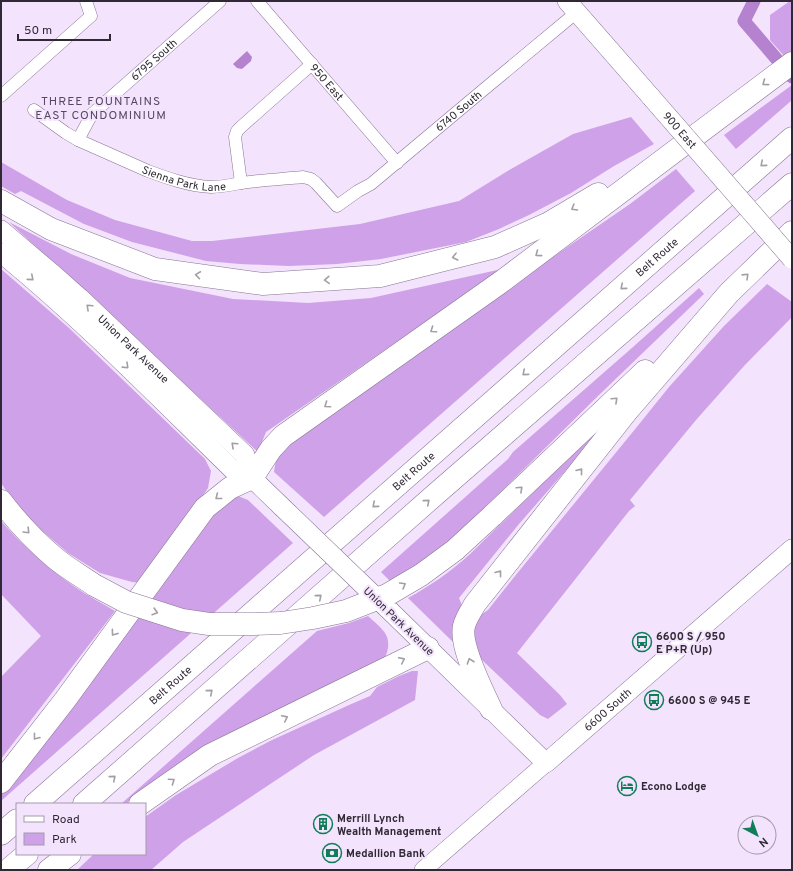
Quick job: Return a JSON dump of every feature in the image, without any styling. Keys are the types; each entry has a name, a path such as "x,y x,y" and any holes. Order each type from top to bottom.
{"highway":[{"path":"1,782 65,700 205,508 230,488 252,478 271,449 283,436 501,282 792,63"},
{"path":"1,201 51,230 155,269 263,284 380,276 495,247 549,223 602,192 737,104"},
{"name":"Belt Route","path":"36,803 792,138"},
{"path":"85,803 792,184"},
{"path":"1,502 15,519 55,558 74,572 94,585 126,602 152,611 182,620 210,624 253,624 281,623 346,611 387,595 421,575 455,550 792,232"},
{"path":"491,709 469,661 463,628 468,616 475,604 628,410 729,292"},
{"path":"141,803 210,755 428,648"},
{"path":"1,834 16,821"},
{"path":"8,870 26,855"},
{"path":"49,870 69,855"}],"main road":[{"name":"900 East","path":"572,7 792,258"},
{"name":"Union Park Avenue","path":"1,230 75,293 245,455 252,478"},
{"name":"Union Park Avenue","path":"1,253 50,294 233,470 252,478 546,763"},
{"name":"6600 South","path":"423,870 792,549"}],"street":[{"path":"1,96 91,16 86,1"},
{"name":"6795 South","path":"78,140 92,114 220,1"},
{"name":"950 East","path":"257,1 397,163"},
{"name":"6740 South","path":"337,206 358,191 372,184 397,163 482,91 572,7"},
{"path":"241,183 235,137 237,131 312,64"},
{"name":"Sienna Park Lane","path":"34,110 78,140 159,175 193,185 211,187 303,178 311,179 337,206"}],"green space":[{"path":"792,1 792,52 785,57 770,40 770,15"},
{"path":"792,85 792,100 736,149 724,135"},
{"path":"631,117 654,144 614,166 571,193 529,215 466,242 381,259 337,264 289,266 206,261 132,242 84,224 21,191 15,194 1,186 1,162 67,200 115,220 192,241 212,241 360,224 459,201 511,169 573,134"},
{"path":"676,169 695,191 324,517 274,472 276,459 293,436 461,324 547,261 630,204"},
{"path":"9,222 71,254 130,278 233,299 308,303 371,298 502,269 266,432 258,452"},
{"path":"1,269 69,328 205,459 211,471 208,488 144,583 132,582 100,573 68,553 32,522 11,498 1,483"},
{"path":"767,284 792,302 792,317 744,366 696,420 630,500 635,506 629,511 517,653 560,695 567,704 548,719 540,715 476,653 472,626 478,617 488,610 669,387 724,326"},
{"path":"699,288 704,294 465,527 427,558 390,581 381,572 508,459 513,452"},
{"path":"621,407 519,524 459,598 463,608 454,643 408,598 440,578 469,555"},
{"path":"238,496 248,500 293,543 1,801 1,793 113,653 214,510"},
{"path":"1,521 27,548 55,572 80,590 115,611 1,759 1,677 41,636 1,594"},
{"path":"368,616 383,630 388,639 387,652 384,660 139,794 128,803 122,803 317,631 349,623"},
{"path":"412,671 418,671 415,700 314,755 183,842 151,870 77,870 93,855 146,855 146,816 176,795 270,741 370,696 377,687"}],"shaded area":[{"path":"247,51 252,57 251,61 242,69 237,68 233,64"}],"waterway":[{"path":"754,1 744,21 792,77"}],"place":[{"name":"6600 S / 950 E P+R (Up)","path":"642,642"},
{"name":"6600 S @ 945 E","path":"654,700"},
{"name":"Econo Lodge","path":"627,786"},
{"name":"Merrill Lynch Wealth Management","path":"323,824"},
{"name":"Medallion Bank","path":"332,853"}],"district":[{"name":"THREE FOUNTAINS EAST CONDOMINIUM","path":"101,108"}]}
